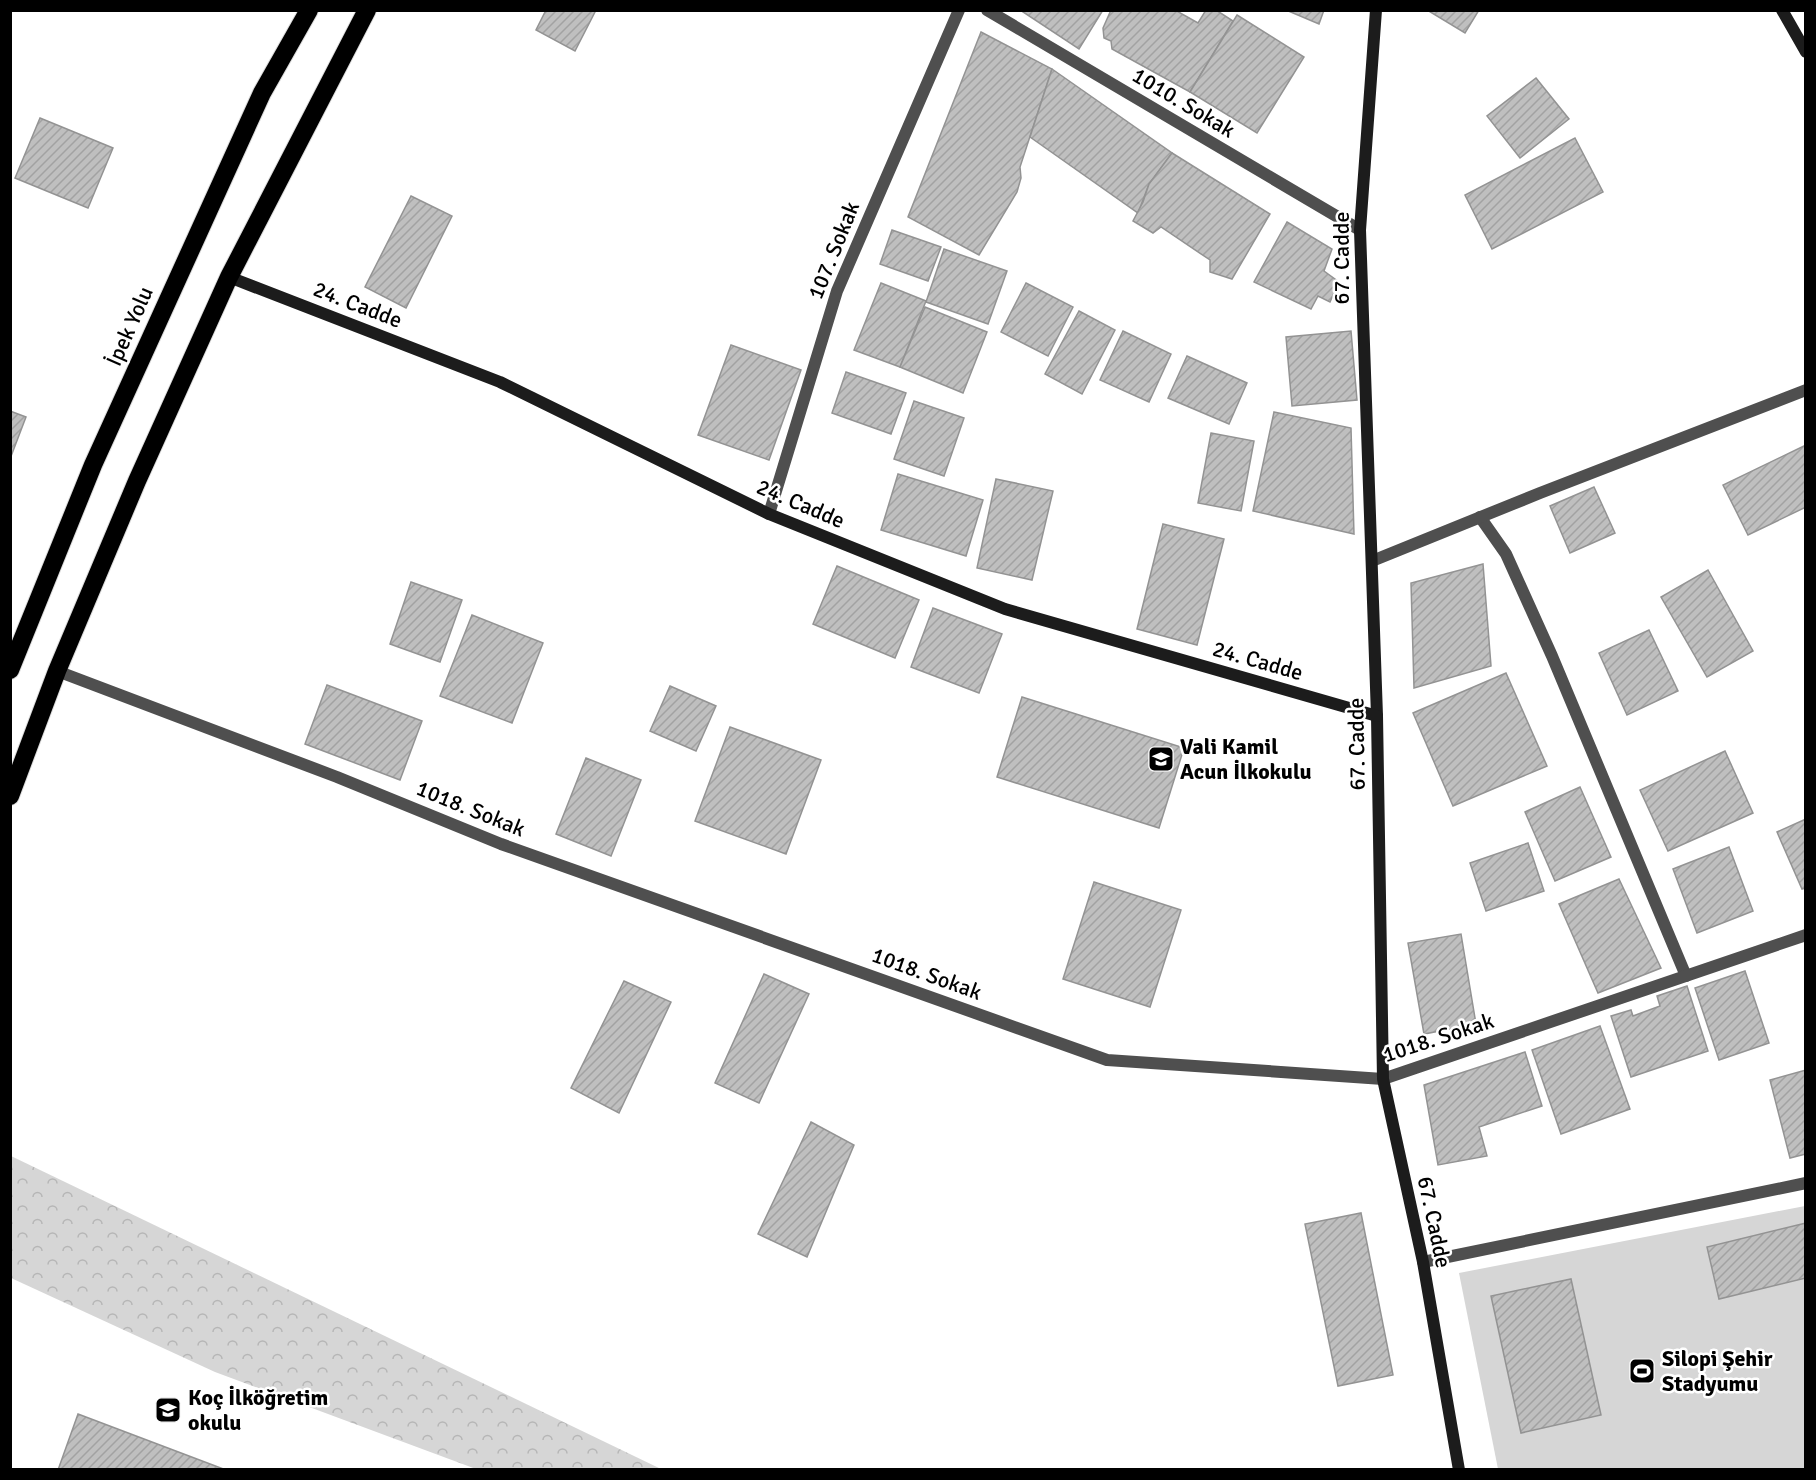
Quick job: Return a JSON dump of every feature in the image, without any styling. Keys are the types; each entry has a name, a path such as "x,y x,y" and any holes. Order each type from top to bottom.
{"highway":[{"name":"İpek Yolu","path":"10,670 93,465 262,93 309,10"},
{"path":"10,796 57,671 137,482 229,277 367,10"}],"street":[{"name":"107. Sokak","path":"769,514 837,291 959,10"},
{"name":"1010. Sokak","path":"987,10 1360,231"},
{"name":"67. Cadde","path":"1376,10 1360,231 1377,716 1383,1079 1423,1262 1460,1470"},
{"path":"1782,10 1806,52"},
{"name":"24. Cadde","path":"229,277 500,382 769,514 1005,609 1377,716"},
{"path":"1372,561 1806,390"},
{"path":"1480,517 1506,554 1552,656 1686,976"},
{"name":"1018. Sokak","path":"57,671 337,777 501,844 1107,1060 1383,1079 1806,935"},
{"path":"1423,1262 1806,1183"}],"green space":[{"path":"10,1156 661,1469 476,1469 215,1372 11,1278"},
{"name":"Silopi Şehir Stadyumu","path":"1805,1206 1805,1469 1498,1469 1459,1273"}],"building":[{"path":"546,10 596,10 575,51 536,30"},
{"path":"1020,10 1103,10 1079,49"},
{"path":"1111,10 1175,10 1198,23 1206,10 1216,10 1233,21 1190,92 1112,49 1111,41 1104,38 1103,28"},
{"path":"1286,10 1324,10 1319,24"},
{"path":"1427,10 1479,10 1465,33"},
{"path":"1237,15 1304,57 1257,133 1190,92"},
{"path":"981,32 1052,69 1020,167 1021,178 1017,192 979,255 908,217"},
{"path":"1052,69 1172,153 1149,184 1138,213 1030,137"},
{"path":"1536,78 1569,119 1520,158 1487,116"},
{"path":"40,118 113,148 88,208 15,178"},
{"path":"1575,138 1603,192 1492,249 1465,195"},
{"path":"1172,153 1270,214 1232,279 1210,272 1210,260 1161,227 1153,233 1133,221 1149,184"},
{"path":"411,196 452,216 406,308 365,287"},
{"path":"1287,222 1332,249 1324,271 1339,282 1330,302 1318,296 1311,309 1254,282"},
{"path":"892,230 941,247 928,281 880,264"},
{"path":"944,249 1007,271 988,324 926,302"},
{"path":"881,283 926,301 900,367 854,350"},
{"path":"1026,283 1073,307 1048,356 1001,332"},
{"path":"925,307 987,332 963,393 900,367"},
{"path":"1079,311 1115,330 1082,394 1045,374"},
{"path":"1123,331 1171,354 1149,402 1100,380"},
{"path":"1351,331 1357,400 1292,406 1286,337"},
{"path":"731,345 801,370 769,460 698,435"},
{"path":"1187,356 1247,383 1229,424 1168,398"},
{"path":"846,372 906,393 891,434 832,413"},
{"path":"914,401 964,418 944,476 894,459"},
{"path":"10,411 26,417 10,459"},
{"path":"1274,412 1351,428 1354,534 1253,511"},
{"path":"1211,433 1254,441 1241,511 1198,503"},
{"path":"1806,445 1806,507 1748,535 1723,485"},
{"path":"898,474 983,500 966,556 881,530"},
{"path":"996,479 1053,491 1032,580 977,568"},
{"path":"1594,487 1615,533 1570,553 1550,506"},
{"path":"1163,524 1224,539 1197,645 1137,629"},
{"path":"1483,564 1491,666 1414,688 1411,583"},
{"path":"837,566 919,600 895,658 813,624"},
{"path":"1708,570 1753,651 1707,677 1661,597"},
{"path":"411,582 462,600 440,662 390,644"},
{"path":"933,608 1002,634 979,693 911,667"},
{"path":"472,615 543,643 512,723 440,696"},
{"path":"1649,630 1678,691 1627,715 1599,653"},
{"path":"1506,673 1547,766 1453,806 1413,713"},
{"path":"327,685 422,721 400,780 305,744"},
{"path":"670,686 716,706 696,751 650,731"},
{"path":"1022,697 1184,748 1159,828 997,777"},
{"path":"730,727 821,760 786,854 695,821"},
{"path":"1725,751 1753,813 1668,851 1640,790"},
{"path":"586,758 641,780 611,856 556,834"},
{"path":"1580,787 1611,857 1555,881 1525,812"},
{"path":"1806,819 1806,888 1802,889 1777,832"},
{"path":"1528,843 1544,891 1486,911 1470,863"},
{"path":"1729,847 1753,911 1697,933 1673,869"},
{"path":"1619,879 1661,968 1598,993 1559,904"},
{"path":"1094,882 1181,910 1150,1007 1063,979"},
{"path":"1461,934 1476,1024 1424,1034 1408,943"},
{"path":"1745,971 1769,1043 1719,1060 1695,988"},
{"path":"764,974 809,994 759,1103 715,1083"},
{"path":"624,981 671,1002 619,1113 571,1088"},
{"path":"1687,986 1708,1051 1631,1077 1611,1016 1631,1010 1633,1016 1660,1006 1657,996"},
{"path":"1600,1026 1630,1109 1561,1134 1532,1050"},
{"path":"1525,1052 1542,1106 1479,1127 1487,1156 1438,1165 1424,1085"},
{"path":"1806,1070 1806,1154 1790,1158 1770,1080"},
{"path":"811,1122 854,1145 807,1257 758,1234"},
{"path":"1361,1213 1393,1375 1338,1386 1305,1224"},
{"path":"1806,1223 1806,1278 1719,1299 1707,1247"},
{"path":"1571,1279 1601,1415 1521,1433 1491,1296"},
{"path":"78,1414 226,1470 58,1470"}],"place":[{"name":"Vali Kamil Acun İlkokulu","path":"1161,759"},
{"name":"Silopi Şehir Stadyumu","path":"1642,1371"},
{"name":"Koç İlköğretim okulu","path":"168,1410"}]}
